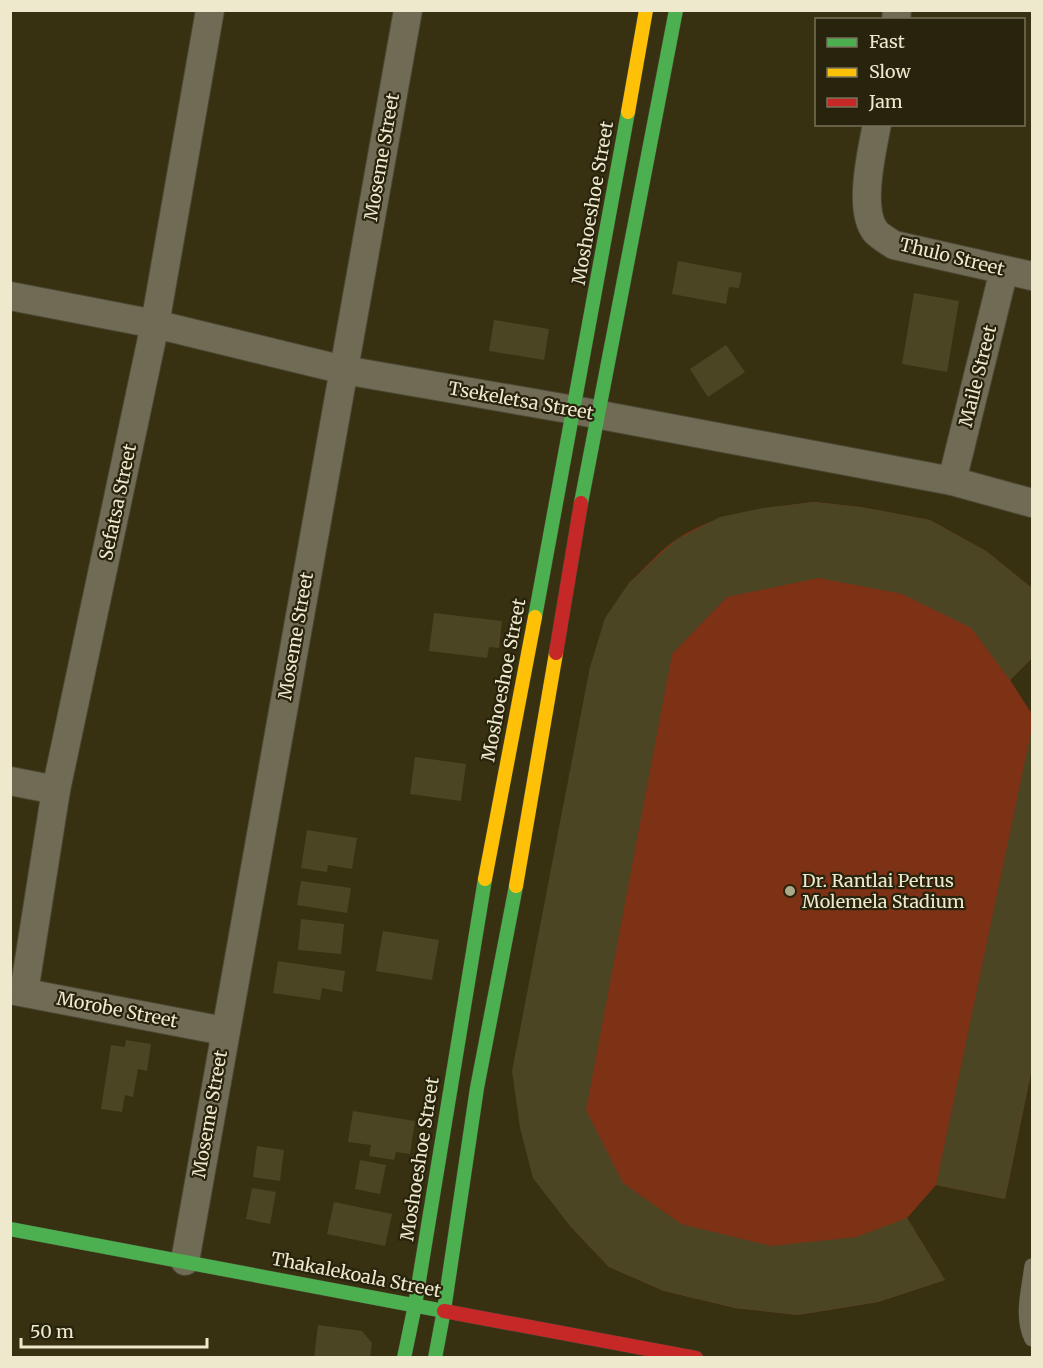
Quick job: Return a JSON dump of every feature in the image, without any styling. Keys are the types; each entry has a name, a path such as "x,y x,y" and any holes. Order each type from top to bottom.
{"street":[{"name":"Sefatsa Street","path":"17,991 56,790 156,324 210,10"},
{"name":"Moseme Street","path":"184,1261 408,10"},
{"name":"Moshoeshoe Street","path":"435,1358 477,1088 518,873 646,10"},
{"name":"Moshoeshoe Street","path":"404,1358 415,1305 488,862 676,10"},
{"name":"Thulo Street","path":"877,126 869,160 868,198 868,216 875,232 894,245 1032,276"},
{"name":"Maile Street","path":"952,481 1004,270"},
{"name":"Tsekeletsa Street","path":"10,296 156,324 344,370 586,412 952,481 1032,503"},
{"path":"10,781 56,790"},
{"name":"Morobe Street","path":"17,991 224,1031"},
{"name":"Thakalekoala Street","path":"10,1229 696,1358"}],"lane":[{"path":"1032,1266 1027,1300 1027,1327 1032,1339"}],"shaded area":[{"name":"Dr. Rantlai Petrus Molemela Stadium","path":"814,502 861,507 930,520 986,551 1032,588 1032,658 1010,680 1032,714 1032,1068 1005,1199 936,1185 907,1218 945,1280 878,1302 798,1315 735,1308 664,1291 609,1267 570,1226 629,583 671,543 693,530 743,513"}],"building":[{"path":"678,261 742,273 739,288 729,287 726,304 672,294"},
{"path":"914,293 959,301 947,372 902,364"},
{"path":"494,320 549,329 544,360 489,351"},
{"path":"726,345 745,372 708,397 690,369"},
{"path":"814,502 861,507 930,520 986,551 1032,588 1032,658 1010,680 971,628 902,594 819,578 727,597 672,654 586,1110 623,1183 681,1224 771,1246 856,1237 907,1218 945,1280 878,1302 798,1315 735,1308 664,1291 609,1267 570,1226 533,1178 520,1128 512,1071 590,667 605,618 629,583 676,540 720,517 763,508"},
{"path":"434,613 502,621 499,648 489,647 487,658 429,651"},
{"path":"1031,732 1032,1068 1005,1199 936,1185"},
{"path":"415,757 466,764 461,801 410,794"},
{"path":"307,830 357,838 352,869 328,865 327,872 301,868"},
{"path":"301,881 351,888 347,913 297,905"},
{"path":"301,919 344,924 341,954 298,950"},
{"path":"383,931 439,940 432,980 376,971"},
{"path":"278,961 345,971 342,992 322,988 320,1000 273,993"},
{"path":"126,1040 151,1044 147,1071 138,1069 133,1097 125,1095 122,1112 101,1109 111,1045 125,1047"},
{"path":"353,1111 415,1121 410,1154 396,1152 394,1160 369,1156 371,1145 348,1142"},
{"path":"257,1146 284,1150 280,1181 253,1177"},
{"path":"360,1160 386,1165 380,1194 355,1189"},
{"path":"252,1188 276,1192 270,1224 246,1219"},
{"path":"334,1202 392,1214 385,1246 327,1234"},
{"path":"318,1325 362,1331 372,1343 370,1358 314,1358"}],"traffic: fast":[{"path":"581,503 676,10"},
{"path":"535,617 628,112"},
{"path":"404,1358 415,1305 485,879"},
{"path":"435,1358 477,1088 516,886"},
{"path":"10,1229 444,1311"}],"traffic: slow":[{"path":"628,112 646,10"},
{"path":"485,879 535,617"},
{"path":"516,886 556,653"}],"traffic: jam":[{"path":"556,653 581,503"},
{"path":"444,1311 696,1358"}],"place":[{"name":"Dr. Rantlai Petrus Molemela Stadium","path":"790,891"}]}
